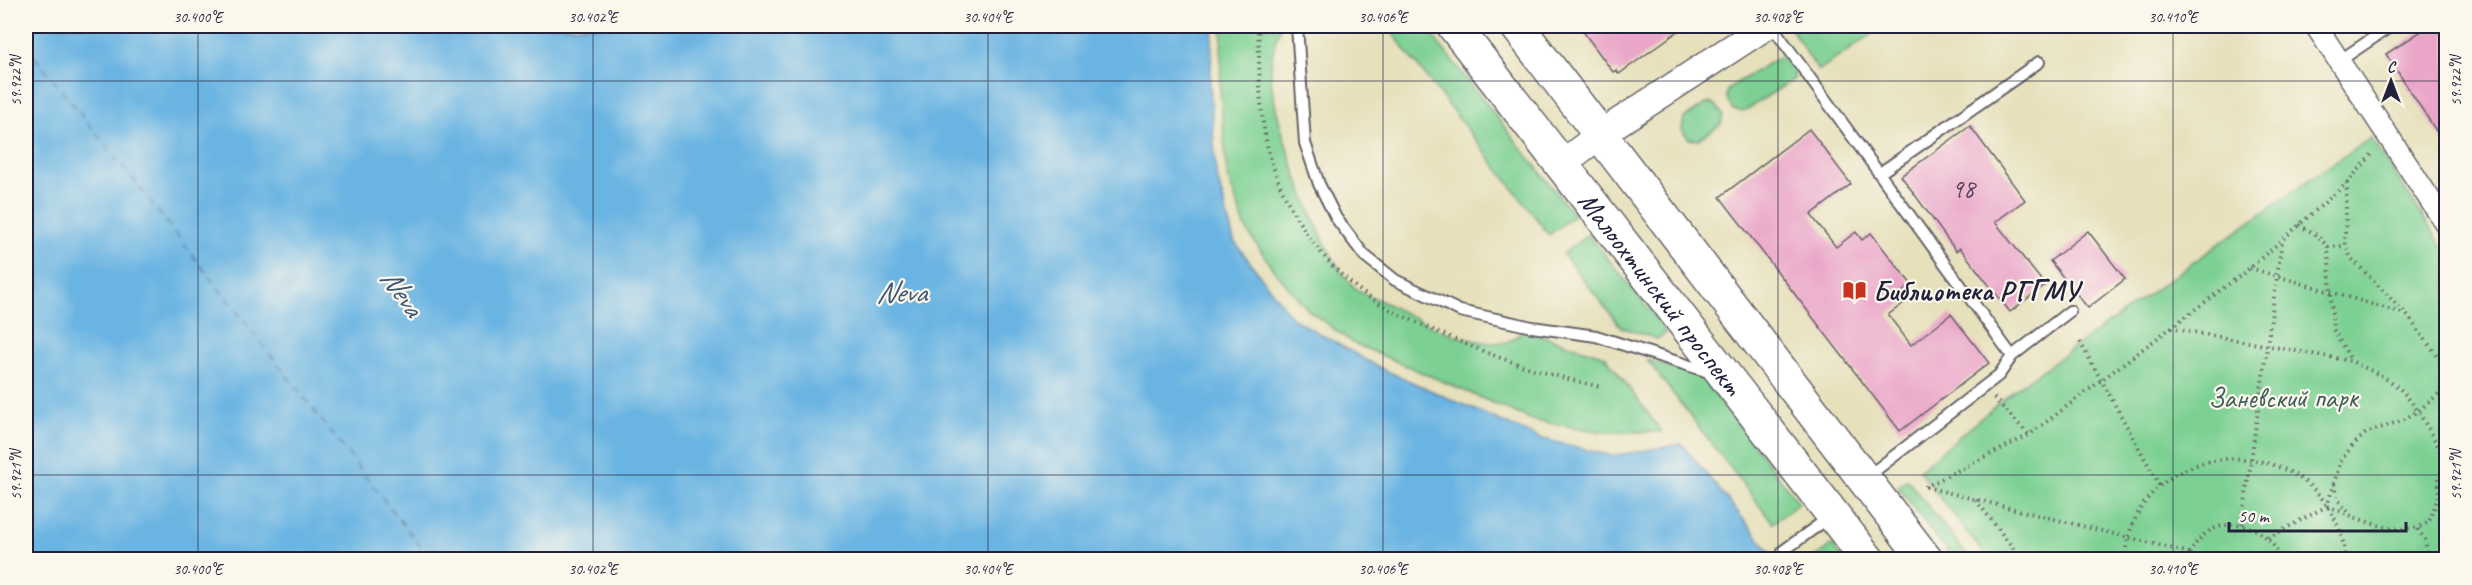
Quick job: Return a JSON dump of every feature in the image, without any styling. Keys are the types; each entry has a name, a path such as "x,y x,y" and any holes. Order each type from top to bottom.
{"main road":[{"name":"Малоохтинский проспект","path":"1454,26 1868,560"},
{"name":"Малоохтинский проспект","path":"1517,26 1602,134 1926,560"}],"street":[{"path":"1562,164 1602,134 1766,26"},
{"path":"2316,26 2446,224"}],"lane":[{"path":"1297,26 1305,142 1319,184 1336,218 1364,255 1395,280 1460,311 1532,327 1596,336 1726,377"},
{"path":"1772,26 2012,356"},
{"path":"2339,62 2391,26"},
{"path":"1880,173 2039,62"},
{"path":"1864,479 1999,375 2012,356 2070,310"},
{"path":"1783,551 1833,514"}],"path":[{"path":"2190,553 1925,487 2029,435 2250,268 2348,183 2365,162"},
{"path":"2348,183 2346,246 2351,258 2406,314 2446,368"},
{"path":"2299,225 2317,235 2328,247 2333,329 2351,361"},
{"path":"2242,524 2282,240"},
{"path":"2328,247 2346,246"},
{"path":"2250,268 2406,314"},
{"path":"2170,327 2351,361 2399,388 2418,411 2446,462"},
{"path":"2080,342 2160,486"},
{"path":"1983,387 2029,435"},
{"path":"2268,538 2327,506 2341,460 2366,433 2403,420 2446,388"},
{"path":"2125,560 2128,537 2136,519 2146,501 2160,486 2187,468 2219,458 2253,458 2274,464 2295,474 2313,488 2338,525 2346,560"},
{"path":"2327,506 2386,526 2418,529 2429,522 2438,498 2439,477 2446,473"},
{"path":"2333,481 2338,500 2352,516"},
{"path":"1975,500 2022,560"},
{"path":"2188,560 2199,539 2211,529 2226,524 2242,524 2256,529 2268,538 2277,550 2280,560"},
{"path":"2418,529 2426,540 2429,560"}],"green space":[{"path":"1222,26 1281,26 1273,50 1271,76 1285,140 1316,225 1342,273 1356,289 1422,321 1467,339 1504,343 1515,338 1523,330 1605,356 1662,432 1604,432 1535,421 1353,343 1308,310 1273,269 1246,229 1227,175 1220,88"},
{"path":"1387,26 1425,26 1574,215 1549,235"},
{"path":"1884,26 1818,71 1790,27"},
{"path":"1779,57 1788,58 1795,70 1794,79 1743,112 1732,109 1727,98 1730,87"},
{"path":"1711,103 1716,105 1723,115 1721,124 1698,140 1689,139 1682,130 1684,118"},
{"name":"Заневский парк","path":"2371,138 2446,252 2446,559 1988,559 1919,470 2013,391"},
{"path":"1588,234 1664,328 1665,334 1657,339 1621,327 1563,254"},
{"path":"1647,360 1681,369 1702,378 1799,503 1773,523"},
{"path":"1907,479 1970,559 1953,559 1898,487"},
{"path":"1832,545 1843,559 1812,559"}],"water":[{"name":"Neva","path":"26,26 1213,26 1210,86 1216,173 1234,241 1292,318 1382,369 1539,438 1612,456 1682,444 1776,559 26,559"}],"building":[{"path":"1579,26 1685,26 1619,74 1616,70 1613,72"},
{"path":"2429,26 2446,26 2446,146 2386,54"},
{"path":"1970,126 2025,200 1995,222 2045,285 2010,312 1960,248 1956,251 1901,176"},
{"path":"1809,129 1851,184 1811,215 1836,247 1856,232 1862,240 1871,233 1911,284 1902,292 1908,300 1888,315 1911,345 1951,314 1989,363 1900,431 1720,197"},
{"path":"2088,231 2125,279 2088,308 2050,261"}],"ferry route":[{"path":"26,46 431,560"}],"place":[{"name":"Библиотека РГГМУ","path":"1855,290"}]}
